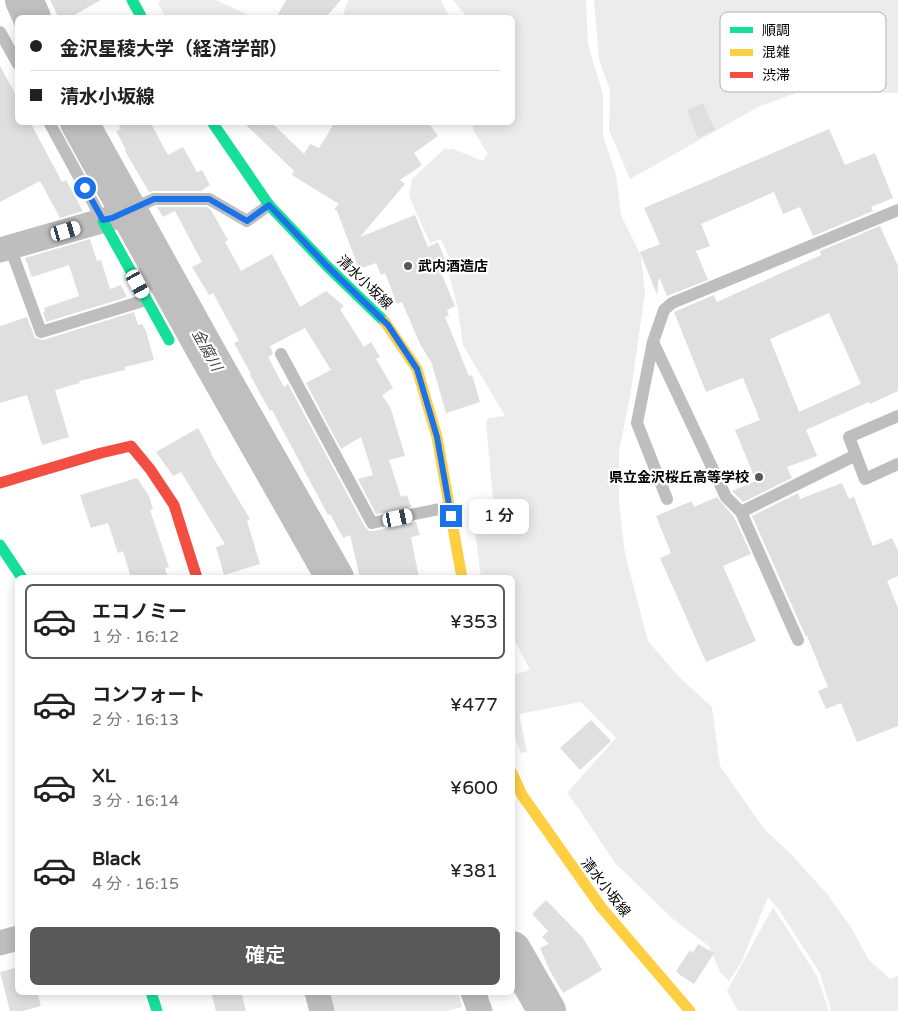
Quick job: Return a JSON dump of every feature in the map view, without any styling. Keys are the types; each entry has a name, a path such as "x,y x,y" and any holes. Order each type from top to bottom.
{"main road":[{"path":"132,0 140,15"},
{"name":"清水小坂線","path":"214,125 269,205 327,266 388,325 417,369 437,437 461,575"},
{"path":"107,219 146,300 168,340"},
{"path":"0,483 101,452 132,446 150,468 174,505 196,575"},
{"path":"0,545 20,575"},
{"name":"清水小坂線","path":"515,780 522,796 601,907 690,1011"},
{"path":"152,995 157,1011"}],"street":[{"path":"5,248 107,219"},
{"path":"0,943 15,939"},
{"path":"318,995 322,1011"},
{"path":"475,995 480,1011"}],"lane":[{"path":"0,32 15,59"},
{"path":"51,125 107,219 154,199 209,199 247,221 269,205"},
{"path":"667,499 637,423 653,342 664,310 672,304 898,210"},
{"path":"5,248 41,332 146,300"},
{"path":"653,342 726,497 741,512 798,640"},
{"path":"281,354 372,523 449,506"},
{"path":"898,416 849,437 865,479 898,464"},
{"path":"741,512 856,455"}],"shaded area":[{"path":"161,0 216,0 248,15 164,15 158,3"},
{"path":"348,0 441,0 448,15 345,15 343,14"},
{"path":"453,0 586,0 588,44 603,95 603,136 616,175 621,215 641,256 645,293 630,397 619,451 619,502 625,554 648,641 679,677 712,707 720,766 764,829 792,855 827,894 852,929 869,960 890,979 898,976 898,1011 831,1011 820,973 779,910 768,897 741,963 729,981 720,972 709,946 673,919 615,863 567,793 616,738 581,702 519,714 527,752 521,753 515,733 515,674 530,670 515,641 515,575 481,575 471,503 493,499 486,423 488,418 505,416 463,345 457,305 448,270 452,264 441,239 430,243 409,196 412,179 444,149 453,149 483,161 488,154 473,130 473,125 515,125 515,15 465,15"},
{"path":"594,0 898,0 898,93 796,93 758,107 630,179 609,130 610,90 599,60"},
{"path":"773,907 817,976 829,1011 738,1011 727,991"},
{"path":"331,995 459,995 462,1007 447,1011 335,1011"}],"building":[{"path":"50,0 101,0 74,15 58,15"},
{"path":"286,0 341,0 328,15 278,15"},
{"path":"0,66 15,94 15,125 32,125 62,182 66,180 83,211 60,218 40,181 0,202"},
{"path":"703,103 715,130 698,138 687,110"},
{"path":"119,125 152,125 168,155 183,147 197,172 202,170 210,185 201,191 149,192 125,151 116,131 121,129"},
{"path":"246,125 274,125 304,154 310,144 319,148 333,125 430,125 438,136 414,153 422,165 400,180 405,184 360,237 415,215 428,247 438,242 445,260 437,263 455,306 447,310 449,316 445,317 469,376 472,375 480,402 446,413 432,364 420,344 402,302 397,304 385,273 381,275 376,263 359,269 337,211 334,209 339,204 292,175 294,171"},
{"path":"829,129 845,165 875,153 893,198 871,207 873,211 813,236 800,207 783,214 774,192 701,224 710,246 696,251 708,280 667,296 659,277 657,295 640,252 660,244 644,208"},
{"path":"157,207 207,207 211,210 228,240 225,242 241,271 272,254 300,307 326,291 344,306 340,309 364,347 371,342 380,357 376,359 393,388 382,395 391,409 405,456 389,460 401,497 407,495 411,507 376,514 358,479 373,475 361,437 341,449 306,383 331,370 305,328 270,346 273,354 268,357 284,387 288,384 365,527 369,531 374,531 416,522 420,535 411,537 418,575 359,575 350,535 343,538 330,514 328,515 272,410 270,411 250,375 234,343 239,341 213,293 209,295 192,267 202,262 175,211 163,217"},
{"path":"880,226 898,266 898,391 806,430 817,456 787,467 792,478 743,502 732,491 756,481 735,430 760,420 743,378 706,392 674,312 714,295 717,302 821,255 820,251","holes":["829,313 861,384 799,412 770,339"]},
{"path":"90,239 97,261 101,260 110,289 121,285 127,297 46,322 43,312 45,312 44,308 79,296 69,265 32,277 25,258"},
{"path":"134,312 138,325 142,324 146,331 154,360 125,367 125,370 79,381 80,383 55,390 69,437 42,445 27,395 0,403 0,326 27,317 35,338 43,340"},
{"path":"198,428 211,454 250,519 247,521 260,564 224,575 216,547 225,544 181,472 173,476 156,452"},
{"path":"137,478 149,496 153,509 150,510 169,567 165,568 167,575 130,575 123,551 118,553 108,523 91,528 80,495"},
{"path":"842,483 849,499 854,497 873,546 892,538 898,551 898,576 887,581 898,608 898,726 857,742 841,703 826,709 818,691 828,687 807,636 752,516 798,493 800,499"},
{"path":"717,497 734,517 751,554 723,566 756,641 706,662 660,558 671,553 656,516 692,501 694,507"},
{"path":"591,720 611,741 580,770 560,748"},
{"path":"546,900 583,938 602,970 563,993 550,971 540,948 549,944 542,937 548,931 532,914"},
{"path":"698,944 714,953 694,984 676,971 690,950 693,953"},
{"path":"15,968 15,995 38,995 41,1006 23,1011 10,1011 0,972"},
{"path":"212,995 242,995 246,1011 216,1011"}],"waterway":[{"name":"金腐川","path":"24,0 31,15"},
{"name":"金腐川","path":"81,125 333,575"},
{"name":"金腐川","path":"515,955 547,1011"}],"traffic: fast":[{"path":"132,0 140,15"},
{"path":"214,125 269,205 327,266 385,322"},
{"path":"103,221 169,340"},
{"path":"0,545 20,575"},
{"path":"152,995 157,1011"}],"traffic: slow":[{"path":"385,322 417,369 437,437 461,575"},
{"path":"515,780 522,795 601,907 690,1011"}],"traffic: jam":[{"path":"0,483 131,446 150,469 174,505 196,575"}],"place":[{"name":"武内酒造店","path":"408,266"},
{"name":"県立金沢桜丘高等学校","path":"759,477"}],"route":[{"path":"85,188 103,220 112,218 154,199 209,199 247,221 269,205 327,266 388,325 417,369 437,437 451,516"}]}
